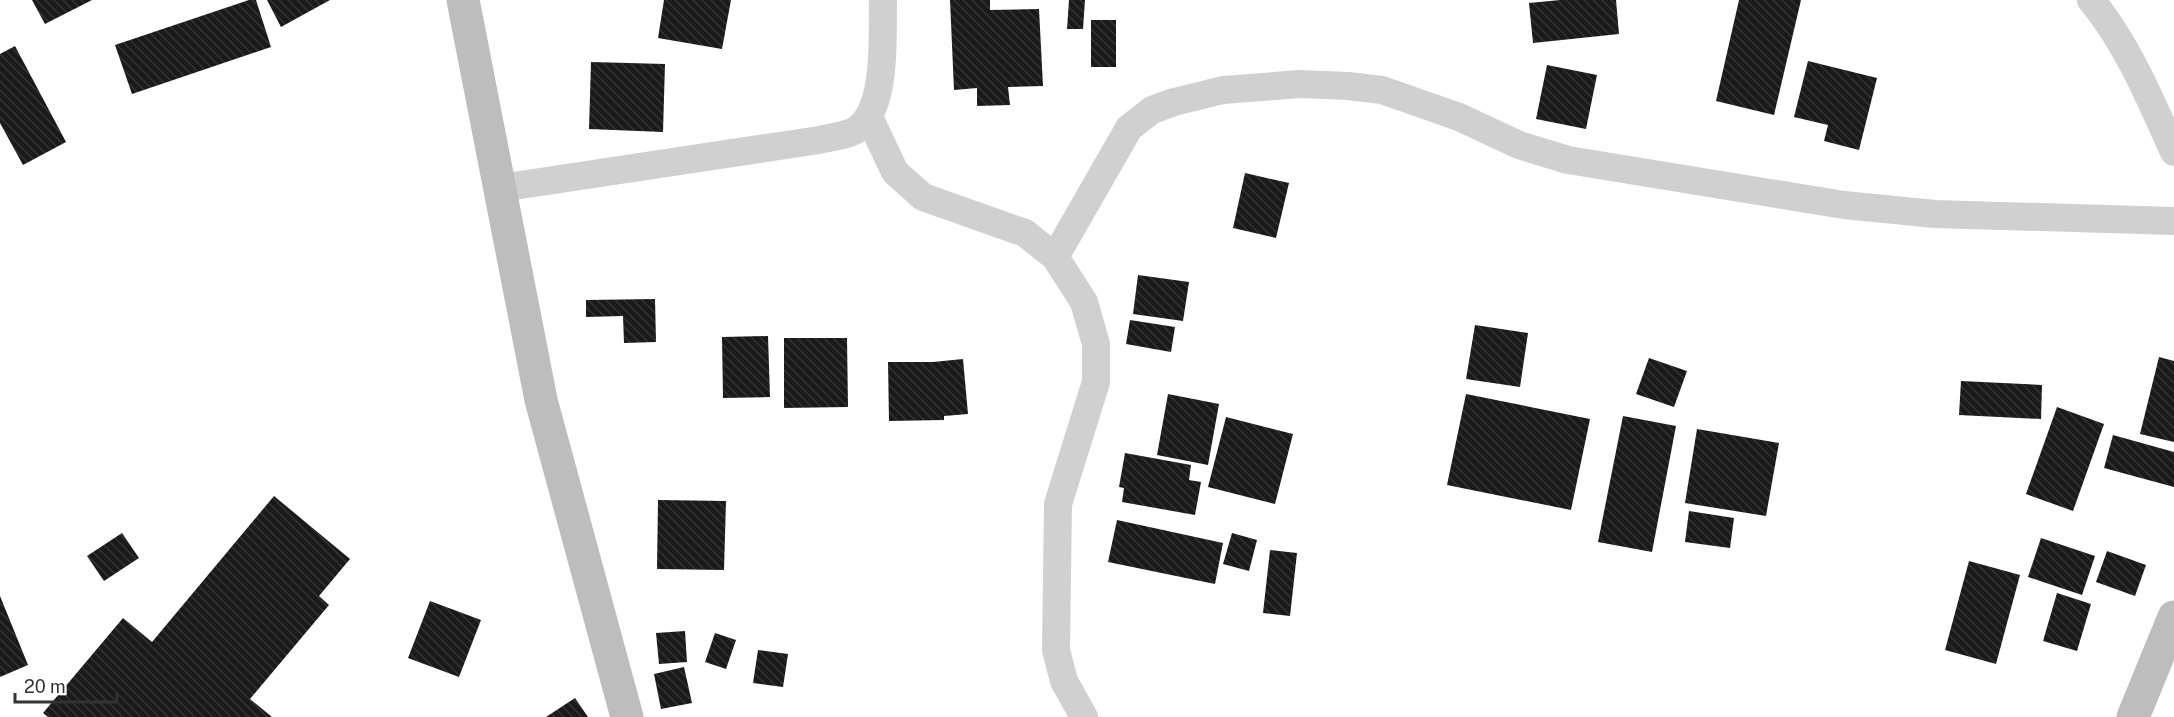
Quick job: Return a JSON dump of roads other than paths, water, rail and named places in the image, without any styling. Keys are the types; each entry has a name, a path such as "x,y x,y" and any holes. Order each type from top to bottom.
{"main road":[{"path":"463,0 541,400 627,717"},
{"path":"2133,717 2174,617"}],"street":[{"path":"500,188 819,140 855,130 869,117 881,83 883,0"},
{"path":"2091,0 2103,14 2145,88 2174,152"},
{"path":"1054,256 1129,128 1152,110 1223,90 1300,84 1382,90 1459,117 1518,145 1568,160 1844,205 1935,214 2174,221"},
{"path":"869,117 895,172 923,198 1025,234 1054,256 1084,302 1096,344 1096,382 1059,504 1056,650 1064,681 1084,717"}]}
